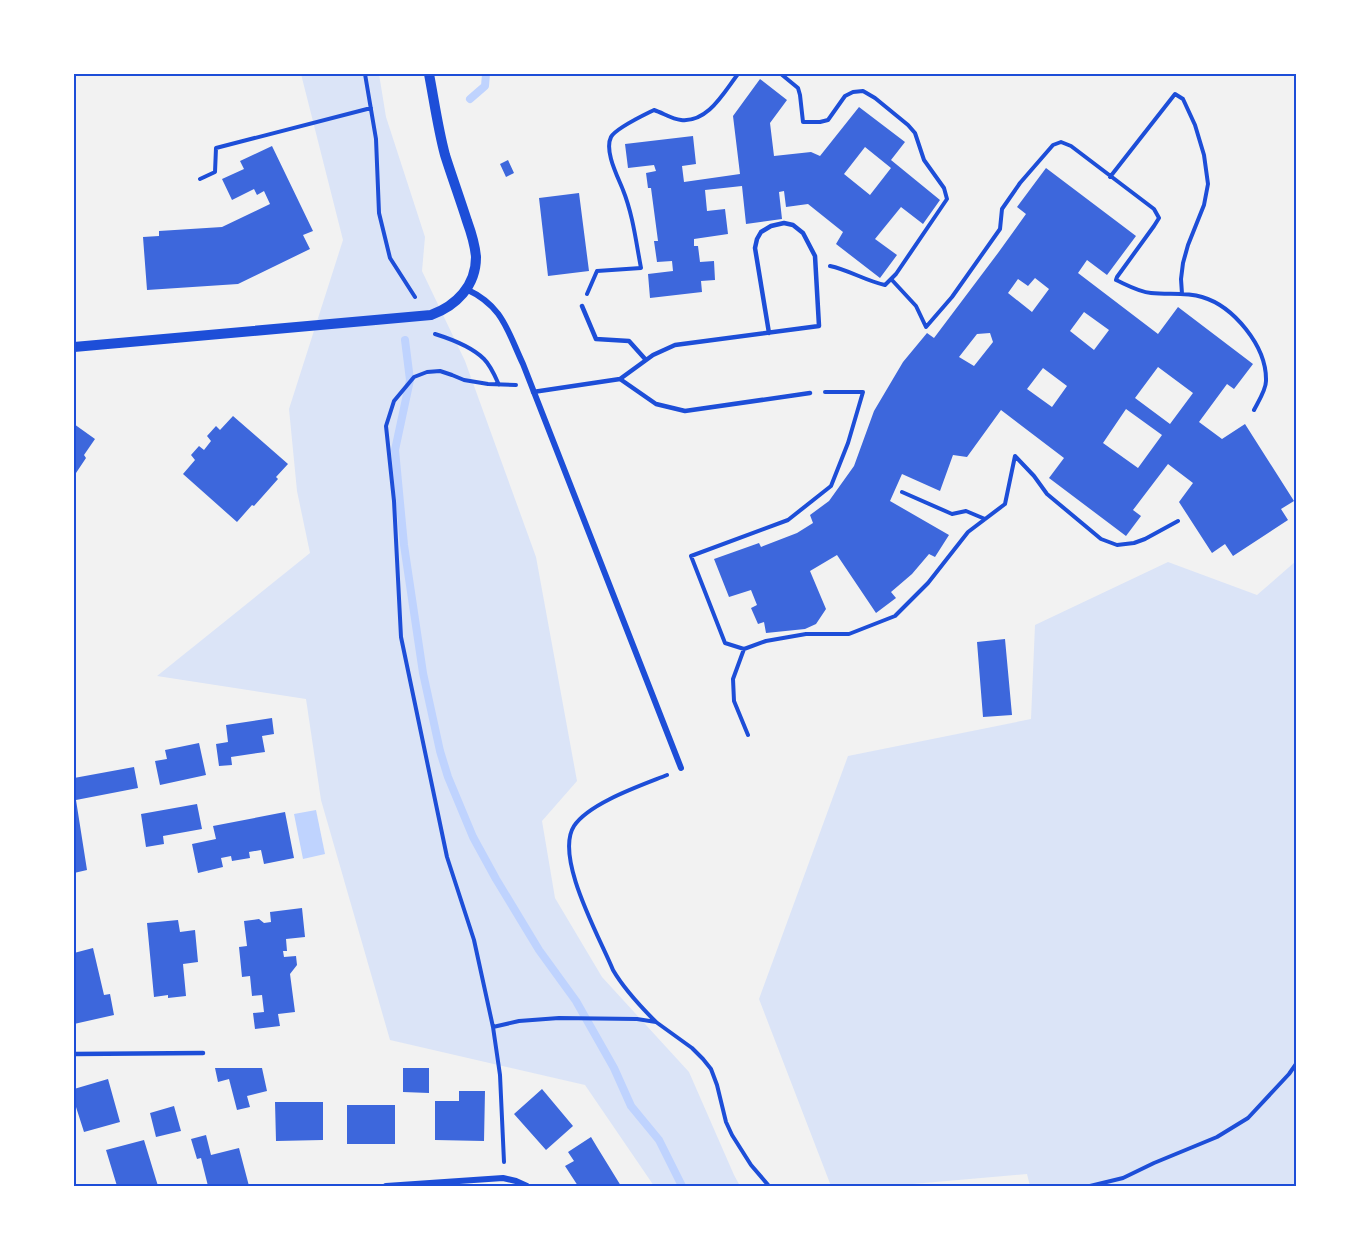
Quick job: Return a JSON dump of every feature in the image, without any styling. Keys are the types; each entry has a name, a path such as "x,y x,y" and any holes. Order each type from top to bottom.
{"street":[{"path":"74,347 422,316 443,311 461,297 466,289 476,257 472,237 445,154 429,74"},
{"path":"466,289 490,303 500,315 523,364 681,768"},
{"path":"386,1186 503,1178 527,1186"}],"lane":[{"path":"533,392 620,379 653,355 675,345 769,333 819,326 815,256 803,233 793,225 784,223 771,226 761,232 755,249 769,333"},
{"path":"582,306 596,339 629,341 646,360"},
{"path":"620,379 656,404 685,411 810,393"},
{"path":"74,1054 203,1053"}],"path":[{"path":"365,74 376,139 379,213 390,258 417,300 424,334 436,334 471,349 484,359 499,385"},
{"path":"582,306 597,271 640,268 632,221 624,191 615,172 609,140 614,133 654,110 674,118 694,120 715,105 738,74"},
{"path":"781,74 798,88 803,122 828,120 845,96 853,92 864,91 875,98 915,133 924,160 944,188 947,199 885,285 839,268 815,263"},
{"path":"1110,177 1175,94 1184,99 1201,144 1208,184 1204,205 1183,263 1182,294"},
{"path":"200,180 215,172 216,148 371,108"},
{"path":"891,279 916,306 926,327 952,297 1000,229 1002,209 1020,183 1053,145 1061,142 1071,146 1154,209 1159,218 1116,280 1140,291 1188,294 1205,298 1220,306 1244,326 1263,360 1267,382 1254,410"},
{"path":"503,1178 500,1075 493,1027 474,940 447,856 401,637 386,426 394,400 414,377 427,372 440,371 464,381 499,385 530,383"},
{"path":"810,393 863,392 848,443 831,486 788,520 691,556 724,643 744,649 766,641 806,634 849,634 895,616 928,583 968,532 1005,504 1015,456 1047,494 1101,539 1117,545 1134,543 1178,521"},
{"path":"902,492 952,514 966,511 986,519"},
{"path":"744,649 733,679 734,701 748,735"},
{"path":"681,768 594,807 574,826 569,837 568,849 586,912 618,979 656,1022 692,1048 711,1069 732,1135 751,1165 769,1186"},
{"path":"493,1027 519,1021 559,1018 637,1019 656,1022"},
{"path":"1090,1186 1123,1178 1154,1162 1217,1137 1248,1118 1296,1064"}],"shaded area":[{"path":"301,74 379,74 386,117 425,237 422,271 465,361 536,557 577,781 542,821 555,898 602,977 689,1072 740,1186 654,1186 585,1085 390,1040 321,800 306,699 157,676 310,553 297,491 289,409 343,240"},
{"path":"1296,561 1296,1186 1030,1186 1027,1174 890,1186 831,1186 759,999 848,756 1031,719 1035,625 1168,562 1257,595"}],"water":[{"path":"316,810 325,854 303,859 294,814"}],"building":[{"path":"760,79 787,100 770,123 774,156 811,152 820,156 859,107 905,142 891,160 940,200 923,224 901,207 875,239 897,255 880,278 836,244 843,232 808,204 786,207 784,191 779,192 782,219 746,224 742,186 705,190 707,211 725,209 728,234 694,239 694,246 698,246 700,262 714,261 715,280 701,281 702,292 650,298 648,274 673,271 672,261 657,262 654,241 658,241 651,188 648,188 646,173 656,171 654,165 628,168 625,144 693,136 696,164 682,166 684,182 740,174 733,116","holes":["865,147 891,168 870,195 844,174"]},
{"path":"272,146 313,231 303,235 310,249 238,284 147,290 143,237 159,236 159,231 222,227 270,204 264,191 257,195 254,189 232,200 222,179 244,169 240,161"},
{"path":"508,160 514,173 506,177 500,164"},
{"path":"1046,168 1136,236 1107,275 1087,260 1078,273 1158,334 1178,307 1253,364 1234,389 1227,384 1199,422 1222,439 1245,424 1294,501 1281,509 1288,520 1233,556 1225,544 1212,553 1179,502 1193,483 1168,464 1133,510 1141,516 1126,536 1049,478 1064,458 1001,410 967,457 953,455 940,491 902,474 890,501 949,535 935,557 929,554 912,574 891,592 896,598 876,613 837,555 810,571 826,609 816,624 805,629 766,633 764,622 758,624 751,608 757,605 751,590 729,597 714,559 759,543 761,547 797,533 813,523 810,515 829,501 854,466 874,411 903,362 927,333 934,338 998,253 1026,214 1017,207","holes":["1035,278 1049,289 1032,312 1008,293 1018,279 1028,286","1084,312 1109,330 1094,350 1070,331","990,333 993,342 974,366 959,357 977,334","1158,367 1193,393 1170,424 1135,398","1043,368 1067,386 1052,407 1027,389","1126,409 1162,435 1138,468 1103,443"]},
{"path":"579,193 589,271 548,276 539,198"},
{"path":"233,416 288,464 276,477 278,479 237,522 183,474 195,460 191,455 199,446 204,450 211,441 207,436 216,426 220,430"},
{"path":"74,424 95,439 74,476"},
{"path":"1005,639 1012,715 983,717 977,642"},
{"path":"272,718 274,734 262,736 265,752 231,757 232,765 219,766 216,744 228,742 226,725"},
{"path":"199,743 206,775 160,785 155,761 167,759 165,750"},
{"path":"134,767 138,788 76,800 87,870 74,873 74,778"},
{"path":"197,804 202,829 163,836 164,844 146,847 141,814"},
{"path":"285,812 294,858 264,864 261,850 249,852 250,858 232,861 231,856 221,858 223,867 198,873 192,844 216,839 213,826"},
{"path":"302,908 305,937 286,939 287,951 283,951 284,957 296,956 297,965 290,974 295,1012 278,1014 280,1026 255,1029 253,1013 264,1012 262,995 252,996 250,976 242,977 239,947 247,946 244,921 259,919 264,923 271,922 270,912"},
{"path":"178,920 180,932 195,930 198,962 183,964 186,996 154,997 147,923"},
{"path":"93,948 104,995 110,994 114,1015 74,1024 74,953"},
{"path":"215,1068 262,1068 267,1091 247,1096 250,1107 237,1110 229,1079 218,1082"},
{"path":"403,1068 429,1068 429,1093 403,1092"},
{"path":"108,1079 120,1122 84,1132 76,1107 74,1107 74,1089"},
{"path":"542,1089 573,1126 546,1150 514,1114"},
{"path":"459,1091 485,1091 484,1141 435,1140 435,1101 459,1101"},
{"path":"275,1102 323,1102 323,1140 276,1141"},
{"path":"347,1105 395,1105 395,1144 347,1144"},
{"path":"174,1106 181,1131 156,1137 150,1113"},
{"path":"206,1135 211,1155 239,1148 249,1186 208,1186 201,1158 197,1159 191,1139"},
{"path":"591,1137 621,1186 578,1186 565,1166 574,1161 568,1152"},
{"path":"144,1140 158,1186 117,1186 106,1150"}],"waterway":[{"path":"470,99 485,86 486,74"},
{"path":"405,340 410,380 395,450 404,545 423,673 448,777 473,837 496,879 539,950 576,1001 614,1068 631,1106 659,1140 682,1186"}]}
